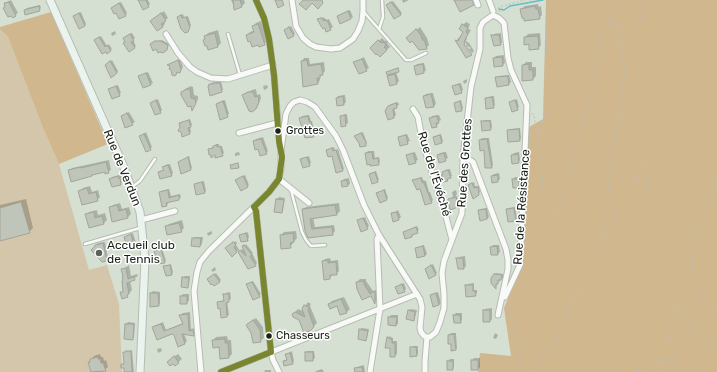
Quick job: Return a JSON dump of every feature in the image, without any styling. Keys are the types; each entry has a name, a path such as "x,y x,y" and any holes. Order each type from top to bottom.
{"main road":[{"name":"Rue de Verdun","path":"50,0 131,187 141,220 144,273 140,372"}],"street":[{"path":"256,0 264,18 269,40 273,65 281,150"},
{"path":"292,0 294,17 299,32 303,38 310,44 322,49 331,50 340,48 353,39 358,31 363,11 363,0"},
{"path":"488,0 493,11"},
{"name":"Rue des Grottes","path":"427,337 436,332 440,322 444,301 442,273 444,261 462,213 463,158 471,87 480,49 480,28 483,22 488,18 493,16 498,17"},
{"path":"498,17 504,23 511,70 527,105"},
{"path":"166,34 190,67 211,78 228,79 273,65"},
{"path":"201,372 194,291 200,262 209,251 269,192 278,179 281,169 281,150 286,119 290,106 294,102 300,100 307,102 314,107 336,136 343,150 364,205 379,235 417,294 422,307 420,332 422,335 427,337 425,372"},
{"name":"Rue de la Résistance","path":"505,297 520,265 527,105"},
{"name":"Rue de l'Évéché","path":"413,109 418,117 423,144 444,209 452,240"},
{"path":"239,133 278,123"},
{"path":"463,158 473,162 506,249 508,268 498,315"},
{"path":"278,179 309,203"},
{"path":"254,207 256,211 271,352 279,372"},
{"path":"141,220 175,211"},
{"path":"370,372 380,309 376,239 379,235"},
{"path":"504,288 505,297"},
{"path":"221,372 417,294"}],"lane":[{"path":"379,29 383,17 382,0"},
{"path":"363,11 406,60 411,60 426,53"},
{"path":"228,34 240,76"},
{"path":"131,187 140,182 155,159"},
{"path":"290,188 302,232 306,240 311,246 325,245"},
{"path":"85,244 142,228"}],"path":[{"path":"498,17 500,12 498,9 499,7 526,0"},
{"path":"538,137 541,131 546,105 545,81 548,0"},
{"path":"527,105 534,116 542,159 544,205 547,211 553,215 559,211 572,170 574,141 585,116 590,98 598,50 604,32 609,24 614,0"},
{"path":"622,45 636,36 644,0"},
{"path":"534,372 542,359 548,355 549,348 553,346 557,340 556,334 560,322 572,301 571,297 580,294 587,269 601,247 606,212 605,205 608,198 611,154 616,141 620,121 622,106 621,95 625,68 618,25 609,24"},
{"path":"602,242 610,231 618,210 626,202 642,158 645,158 647,193 650,199"},
{"path":"717,179 694,240 692,259 694,283 701,299 713,307 717,313"},
{"path":"505,297 509,307 520,355 520,372"},
{"path":"662,372 658,360 677,361 667,331 669,318 676,300 683,315 697,334 708,343 717,347"},
{"path":"638,372 638,368 646,372"}],"shaded area":[{"path":"546,0 717,0 717,372 478,372 480,353 511,356 504,308 522,266 529,127 543,119"},
{"path":"51,12 108,144 59,164 43,128 8,37 0,29 0,27"},
{"path":"0,29 8,37 43,128 59,164 89,270 107,265 119,304 122,372 0,372"}],"building":[{"path":"138,0 146,0 149,7 143,10"},
{"path":"233,0 240,0 242,7 234,10"},
{"path":"275,0 282,0 284,5 278,8"},
{"path":"303,0 322,0 323,3 318,9 312,3 306,10 299,4"},
{"path":"454,0 472,0 474,5 460,12"},
{"path":"9,2 16,16 13,18 11,16 8,17 3,8 5,7 4,3"},
{"path":"391,2 401,15 394,19 386,5"},
{"path":"119,3 126,16 119,19 111,8"},
{"path":"39,6 40,11 25,15 24,10"},
{"path":"535,6 536,9 538,9 540,19 524,21 520,9"},
{"path":"348,11 351,19 340,24 337,16"},
{"path":"79,13 85,26 79,29 73,16"},
{"path":"161,13 166,21 161,24 163,27 157,31 150,21"},
{"path":"181,15 182,18 186,17 190,27 188,32 185,33 181,29 177,17"},
{"path":"321,18 324,21 327,20 331,30 326,32 325,28 323,29 317,19"},
{"path":"258,24 265,45 252,47 250,41 248,42 246,35 254,32 252,26"},
{"path":"462,24 468,28 466,32 468,34 464,45 472,55 466,58 455,40 458,41 463,32 459,29"},
{"path":"289,27 294,36 288,39 284,30"},
{"path":"416,29 425,42 427,49 419,50 412,41 410,43 406,38"},
{"path":"215,33 218,47 208,50 203,40 205,39 204,36"},
{"path":"130,34 134,41 131,42 135,48 129,52 123,43 125,42 123,38"},
{"path":"491,35 499,35 501,45 494,46"},
{"path":"538,36 539,49 529,50 529,44 524,45 524,37"},
{"path":"99,37 105,47 107,45 111,51 107,54 106,52 102,54 94,40"},
{"path":"378,40 386,45 384,47 387,50 380,57 370,48"},
{"path":"155,41 160,41 168,45 167,50 163,53 158,53 156,49 153,51 150,44"},
{"path":"502,57 503,66 494,67 493,58"},
{"path":"362,59 367,71 359,74 353,62"},
{"path":"178,60 181,69 180,73 177,72 174,76 169,69 170,66 167,65"},
{"path":"307,60 308,66 321,64 323,75 320,75 320,78 317,78 318,84 303,87 301,61"},
{"path":"110,61 117,73 111,78 105,65"},
{"path":"423,64 424,73 416,75 414,66"},
{"path":"529,64 529,70 533,70 533,80 522,81 522,65"},
{"path":"398,68 399,72 387,75 386,72"},
{"path":"146,73 151,85 143,88 138,76"},
{"path":"395,74 397,84 390,86 387,76"},
{"path":"508,76 509,85 497,87 495,77"},
{"path":"220,83 222,92 210,96 208,87 209,84"},
{"path":"459,84 462,93 455,95 452,86"},
{"path":"116,86 120,96 112,99 108,89"},
{"path":"190,89 191,98 195,99 196,103 192,111 191,106 188,107 181,95 181,92"},
{"path":"248,92 253,92 255,97 258,96 259,102 256,109 252,112 249,111 242,95"},
{"path":"431,94 434,107 426,108 423,96"},
{"path":"343,96 344,105 337,106 336,98"},
{"path":"492,97 494,108 486,109 485,98"},
{"path":"156,100 161,113 155,115 150,103"},
{"path":"515,100 518,110 512,112 509,102"},
{"path":"223,101 228,117 220,120 216,104"},
{"path":"460,101 462,111 456,112 454,103"},
{"path":"396,103 397,108 393,109 394,118 388,120 385,111 388,106"},
{"path":"127,113 133,125 125,128 121,116"},
{"path":"345,115 346,126 341,127 340,116"},
{"path":"308,116 309,122 311,122 314,137 305,138 299,118"},
{"path":"437,116 439,123 436,123 437,127 432,128 429,118"},
{"path":"189,120 191,127 188,128 190,134 182,137 181,132 178,131 180,127 179,123"},
{"path":"481,121 490,121 491,130 482,131"},
{"path":"519,129 520,141 508,142 507,130"},
{"path":"361,133 366,142 366,146 360,147 354,136"},
{"path":"144,134 151,150 146,152 139,136"},
{"path":"406,135 408,144 400,146 398,137"},
{"path":"440,135 442,143 435,145 433,137"},
{"path":"261,139 267,154 260,156 258,149 255,150 253,141"},
{"path":"487,139 492,168 485,168 484,150 480,151 479,140"},
{"path":"217,145 217,147 220,146 223,156 215,158 215,155 211,158 208,149"},
{"path":"332,148 333,151 336,150 343,171 336,173 332,156 328,157 326,150"},
{"path":"372,152 373,159 378,158 379,165 367,165 365,153"},
{"path":"413,153 416,163 409,165 406,155"},
{"path":"444,153 446,161 439,163 437,155"},
{"path":"518,154 519,163 512,164 511,155"},
{"path":"188,157 191,170 181,174 178,162"},
{"path":"307,157 310,166 303,168 300,159"},
{"path":"106,162 109,173 105,174 105,172 92,175 71,182 68,170"},
{"path":"238,163 239,168 231,169 230,165"},
{"path":"168,165 172,176 160,179 158,172 164,170 162,167"},
{"path":"448,170 451,178 447,179 448,181 443,182 441,175 443,175 442,172"},
{"path":"375,172 378,182 372,184 369,174"},
{"path":"498,175 498,182 492,183 491,176"},
{"path":"118,176 119,179 120,178 121,185 112,187 109,179"},
{"path":"243,176 248,187 241,191 235,180"},
{"path":"421,178 432,203 425,205 420,189 417,190 412,180"},
{"path":"512,179 519,179 519,188 513,188"},
{"path":"347,180 348,186 342,187 341,181"},
{"path":"202,182 205,193 196,195 194,184"},
{"path":"472,183 474,188 478,187 479,195 473,199 468,185"},
{"path":"87,188 89,194 96,192 98,201 82,205 78,191"},
{"path":"168,190 169,198 179,195 179,200 166,203 167,206 162,207 159,192"},
{"path":"384,190 387,200 380,203 376,193"},
{"path":"456,197 458,207 450,210 448,199"},
{"path":"276,199 284,200 282,213 274,212"},
{"path":"21,202 30,233 0,241 0,208"},
{"path":"117,205 119,211 126,209 128,218 112,222 109,207"},
{"path":"335,205 337,215 310,219 312,229 332,227 333,235 308,238 305,231 302,209"},
{"path":"514,208 516,221 508,222 506,209"},
{"path":"486,209 487,219 480,221 478,210"},
{"path":"94,212 95,218 102,216 104,224 89,228 85,214"},
{"path":"397,212 399,220 393,222 391,213"},
{"path":"363,218 368,229 361,232 357,220"},
{"path":"179,223 182,232 167,235 165,226"},
{"path":"416,227 418,233 405,239 403,232"},
{"path":"246,233 248,241 241,242 239,235"},
{"path":"293,233 294,242 290,243 291,248 281,249 280,235"},
{"path":"131,234 134,246 127,248 124,237"},
{"path":"192,238 201,238 200,247 191,246"},
{"path":"233,242 236,245 234,247 237,252 232,257 225,248"},
{"name":"Accueil club de Tennis","path":"103,243 107,261 102,262 91,250 95,245"},
{"path":"244,245 252,255 250,256 256,266 248,269 238,252 240,250 246,256 242,246"},
{"path":"423,246 425,256 417,258 415,248"},
{"path":"497,246 498,255 491,255 490,247"},
{"path":"161,249 165,263 157,264 154,250"},
{"path":"456,258 463,258 464,269 458,269"},
{"path":"328,260 328,263 336,262 337,275 330,275 330,279 324,280 322,261"},
{"path":"170,265 172,275 166,276 163,266"},
{"path":"431,265 436,275 429,279 425,269"},
{"path":"126,268 128,279 134,277 135,280 127,283 129,294 127,295 128,297 122,299 120,292 123,292 123,276 121,269"},
{"path":"214,274 220,282 214,286 212,284 211,285 207,279"},
{"path":"494,274 502,275 501,280 498,280 498,284 496,284 496,289 491,283 491,278"},
{"path":"182,277 189,278 188,288 181,287"},
{"path":"364,281 364,284 370,294 375,291 375,304 371,296 362,300 357,289 356,282"},
{"path":"252,282 260,297 253,300 246,284"},
{"path":"402,284 405,292 398,294 395,287"},
{"path":"465,285 473,285 473,291 475,291 476,296 466,297"},
{"path":"150,293 158,293 159,306 150,307"},
{"path":"436,293 439,305 433,307 430,295"},
{"path":"223,294 229,294 229,302 226,303 227,317 221,318 220,308 218,309 217,302 224,301"},
{"path":"180,296 187,296 187,304 180,304"},
{"path":"341,299 347,313 340,315 337,306 330,309 328,304"},
{"path":"304,305 309,307 308,310 314,327 310,331 304,333 299,320 293,317 292,314 295,312 305,317 302,309"},
{"path":"408,310 415,312 414,321 406,319"},
{"path":"483,310 490,310 490,322 483,322"},
{"path":"188,314 189,331 193,330 194,336 182,334 185,344 178,347 174,335 172,334 157,340 152,327 161,324 164,331 183,324 179,315"},
{"path":"453,315 460,315 461,323 454,323"},
{"path":"388,317 397,317 396,326 388,325"},
{"path":"253,320 260,330 261,342 253,343 251,333 246,325"},
{"path":"125,324 134,324 133,340 124,339"},
{"path":"359,329 368,331 366,341 358,339"},
{"path":"454,334 456,350 451,351 451,344 448,344 448,335"},
{"path":"387,337 392,340 392,343 395,343 395,357 390,357 390,348 385,348"},
{"path":"225,339 225,343 228,343 229,358 220,359 219,347 213,348 212,340"},
{"path":"410,347 416,347 417,356 410,357"},
{"path":"131,351 132,372 124,372 124,368 121,368 121,364 124,364 123,352"},
{"path":"305,352 313,352 313,361 305,361"},
{"path":"290,353 293,364 284,366 283,361 287,360 285,354"},
{"path":"174,356 179,363 175,366 173,364 170,366 167,362"},
{"path":"98,357 101,363 103,363 106,371 91,372 88,362 90,362 90,359"},
{"path":"471,360 478,360 478,370 471,370"},
{"path":"447,361 453,361 453,370 447,370"},
{"path":"362,367 363,372 355,372 354,368"}],"waterway":[{"path":"499,9 504,10 510,6 543,0"}],"transit line":[{"path":"254,207 279,179 282,157 279,141 274,75 269,39 264,18 256,0"},
{"path":"254,207 256,211 271,352"},
{"path":"221,372 271,352"}],"place":[{"name":"Grottes","path":"278,131"},
{"name":"Accueil club de Tennis","path":"99,253"},
{"name":"Chasseurs","path":"269,336"}]}
